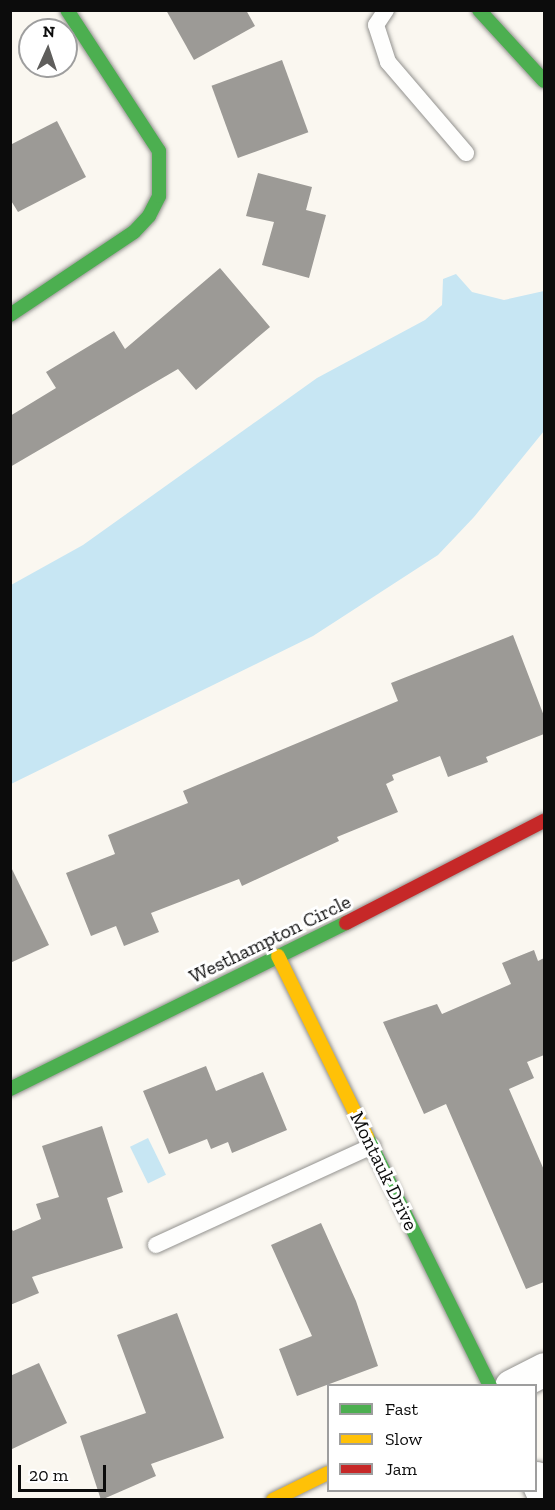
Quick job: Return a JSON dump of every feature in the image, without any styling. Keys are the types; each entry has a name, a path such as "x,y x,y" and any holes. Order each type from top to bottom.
{"street":[{"path":"10,315 134,232 149,216 159,196 162,173 159,151 67,10"},
{"path":"479,10 544,81"},
{"name":"Westhampton Circle","path":"10,1089 544,821"},
{"name":"Montauk Drive","path":"278,956 489,1384"},
{"path":"515,1384 544,1369"},
{"path":"273,1500 327,1473"},
{"path":"537,1480 544,1496"}],"lane":[{"path":"386,10 376,25 388,62 466,153"},
{"path":"156,1245 372,1146"}],"water":[{"path":"456,274 472,292 504,300 544,291 544,431 474,517 438,555 313,636 11,784 11,585 83,545 317,378 425,320 442,305 443,279"},
{"path":"148,1138 166,1175 148,1184 130,1147"}],"building":[{"path":"166,10 246,10 255,26 194,60"},
{"path":"282,60 308,132 238,158 212,86"},
{"path":"57,121 86,177 18,212 10,199 10,145"},
{"path":"258,173 312,187 306,210 326,215 309,278 262,265 274,222 246,216"},
{"path":"220,268 270,327 196,390 178,369 10,467 10,416 56,388 46,372 114,331 125,349"},
{"path":"513,635 544,716 544,734 486,757 488,762 448,777 440,756 392,775 394,780 386,784 398,812 337,837 339,841 242,886 239,879 151,913 159,932 124,946 116,926 91,936 66,873 115,854 108,835 188,803 183,791 398,701 391,683"},
{"path":"10,865 49,945 10,963"},
{"path":"534,950 538,961 544,958 544,1055 527,1062 534,1078 509,1089 544,1170 544,1282 526,1289 446,1104 424,1114 383,1022 437,1004 442,1014 511,984 502,963"},
{"path":"206,1066 216,1091 263,1072 287,1130 232,1153 228,1142 211,1149 207,1139 169,1154 143,1091"},
{"path":"102,1126 123,1192 107,1198 123,1248 32,1277 39,1293 10,1305 10,1226 13,1231 41,1219 36,1204 59,1197 42,1146"},
{"path":"321,1223 356,1301 378,1366 297,1396 279,1349 312,1336 271,1245"},
{"path":"177,1313 224,1438 151,1464 156,1476 101,1500 80,1436 146,1413 117,1335"},
{"path":"39,1363 67,1423 10,1450 10,1376"}],"traffic: fast":[{"path":"10,315 134,232 149,216 159,196 159,151 67,10"},
{"path":"479,10 544,81"},
{"path":"10,1089 346,923"},
{"path":"367,1137 489,1384"}],"traffic: slow":[{"path":"278,956 367,1137"},
{"path":"273,1500 327,1473"}],"traffic: jam":[{"path":"346,923 544,821"}]}
